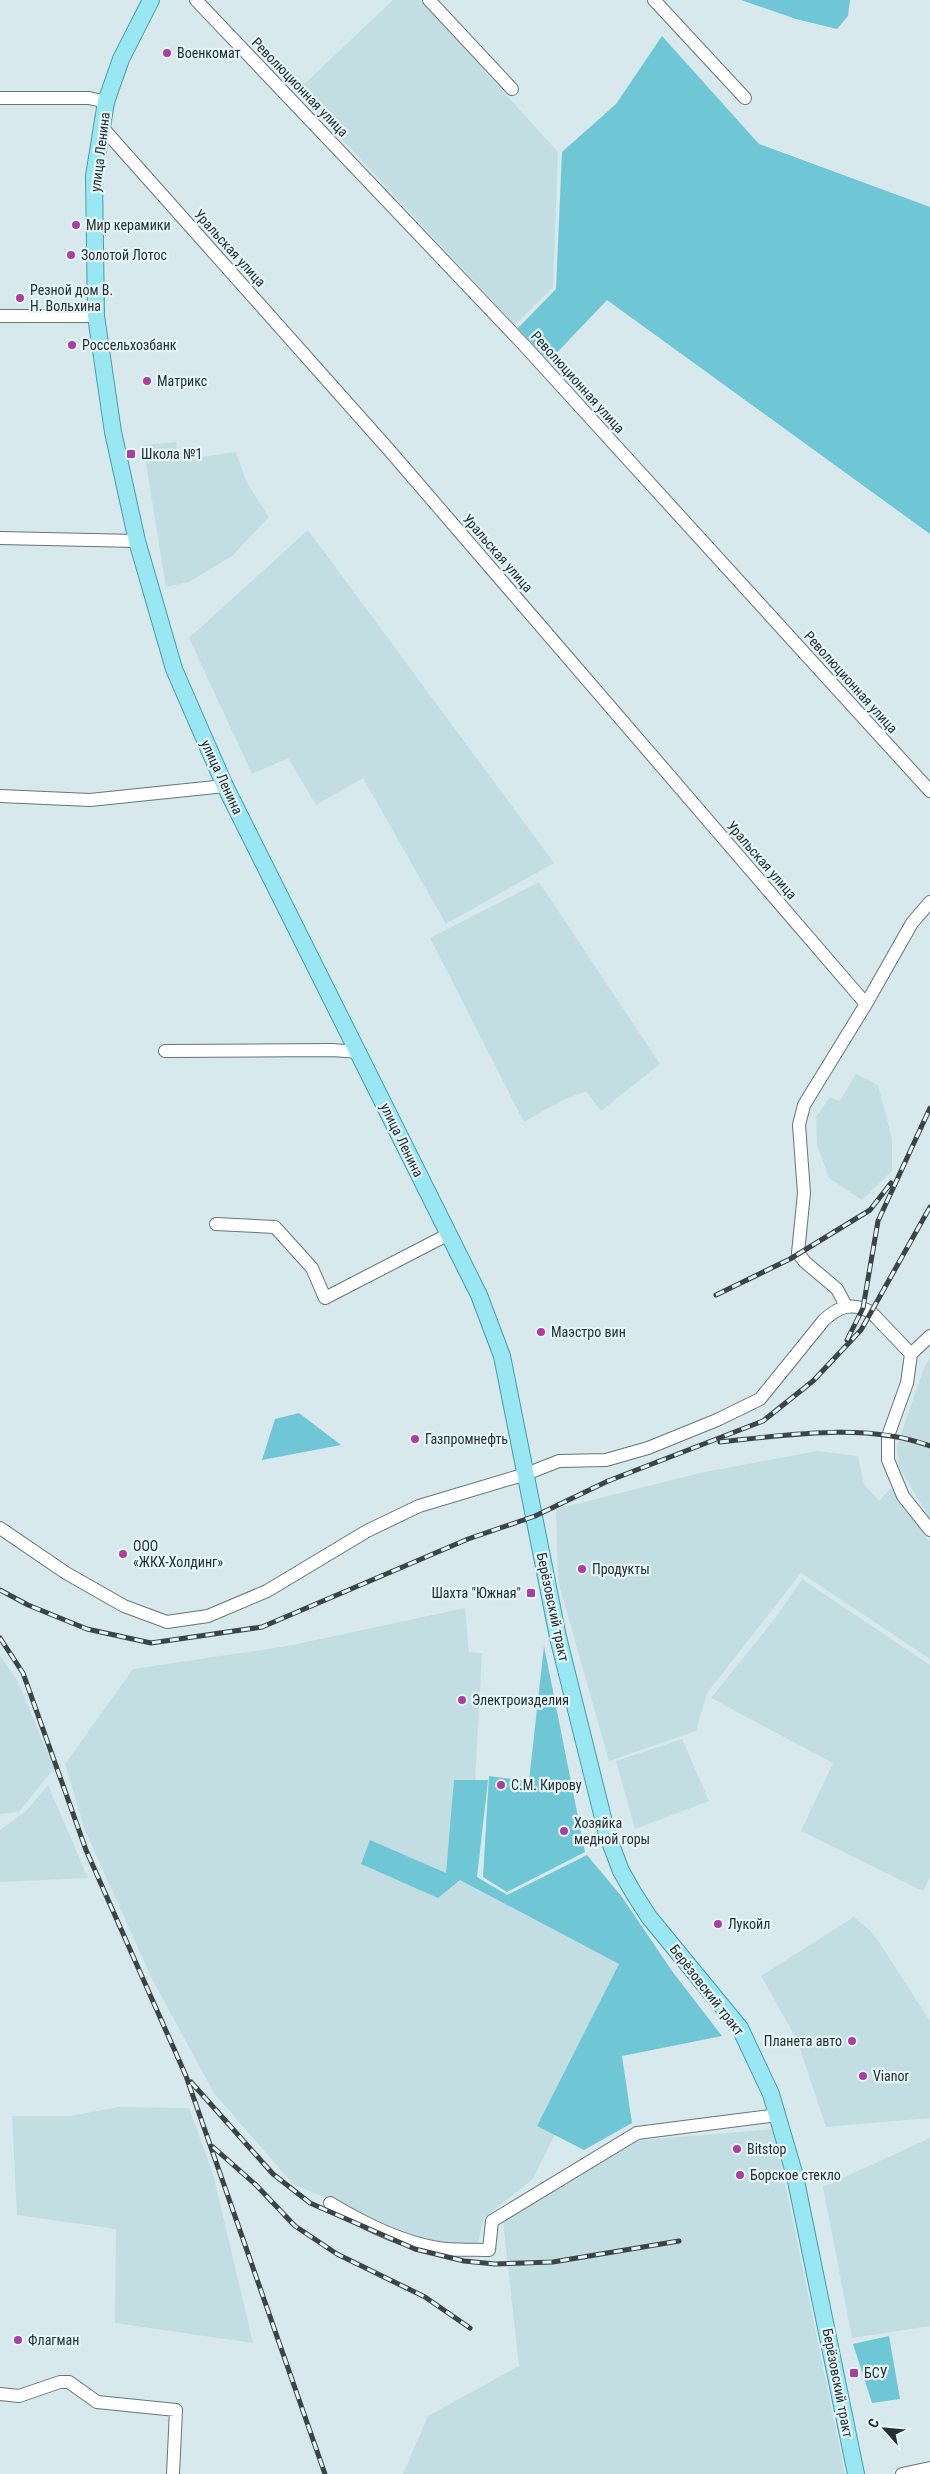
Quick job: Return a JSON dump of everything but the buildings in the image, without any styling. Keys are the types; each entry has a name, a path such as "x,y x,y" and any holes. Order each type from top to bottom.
{"main road":[{"name":"улица Ленина","path":"151,0 121,59 106,102 94,176 96,316 113,432 136,541 174,669 225,786 359,1052 478,1295 502,1356 534,1516"},
{"name":"Берёзовский тракт","path":"534,1516 558,1637 607,1834 621,1871 649,1917 740,2028 771,2094 778,2115 812,2254 856,2474"}],"street":[{"name":"Революционная улица","path":"196,0 523,344 930,791"},
{"path":"429,0 512,88"},
{"path":"654,0 745,98"},
{"path":"0,98 89,98 106,102"},
{"name":"Уральская улица","path":"101,126 390,451 866,1004"},
{"path":"0,316 96,316"},
{"path":"0,538 136,541"},
{"path":"0,796 90,800 225,786"},
{"path":"846,1306 837,1289 804,1262 798,1252 804,1193 800,1125 804,1105 866,1004 912,923 930,902"},
{"path":"165,1051 332,1050 359,1052"},
{"path":"216,1224 275,1227 312,1268 325,1298 449,1234"},
{"path":"0,1528 66,1573 124,1606 166,1622 208,1616 267,1591 367,1531 419,1506 526,1474 559,1461 606,1460 648,1448 717,1420 760,1398 824,1320 834,1311 846,1306 863,1308 871,1312 911,1354"},
{"path":"930,1336 911,1354 907,1383 888,1436 888,1460 903,1496 930,1530"},
{"path":"330,2203 350,2215 396,2236 438,2248 489,2250 492,2221 637,2133 778,2115"},
{"path":"0,2394 19,2396 60,2382 69,2382 97,2402 176,2410 172,2474"},
{"path":"902,2474 930,2468"}],"shaded area":[{"path":"393,0 420,0 558,152 553,287 515,325 297,91"},
{"path":"741,0 850,0 848,16 837,29 796,19"},
{"path":"662,36 759,144 930,207 930,534 607,300 549,361 518,328 556,289 562,152 616,104"},
{"path":"176,442 179,460 236,452 247,483 269,517 232,556 189,582 166,587 143,445"},
{"path":"308,530 554,863 446,924 363,778 316,805 288,758 252,774 189,638"},
{"path":"539,882 660,1064 601,1111 586,1091 561,1101 524,1122 430,938"},
{"path":"856,1074 878,1085 892,1139 892,1171 862,1200 829,1178 817,1145 816,1117 830,1097 840,1101"},
{"path":"930,1359 930,1519 899,1467 897,1446 925,1365"},
{"path":"299,1413 341,1445 262,1460 275,1419"},
{"path":"817,1451 858,1456 864,1484 879,1501 891,1488 930,1542 930,1659 801,1573 707,1693 696,1731 609,1761 558,1581 556,1509 700,1473"},
{"path":"802,1579 930,1665 930,1877 923,1891 801,1831 833,1763 711,1698 776,1617"},
{"path":"465,1608 469,1652 482,1653 470,1875 641,1960 533,2179 484,2218 477,2246 418,2238 293,2184 214,2093 152,1979 85,1830 65,1764 133,1669 288,1646"},
{"path":"544,1646 585,1852 507,1892 483,1877 489,1776 529,1781"},
{"path":"0,1655 18,1682 54,1768 19,1812 0,1814"},
{"path":"682,1739 709,1801 635,1829 616,1761"},
{"path":"454,1780 488,1780 477,1877 507,1895 587,1855 622,1897 672,1971 722,2036 622,2056 632,2123 584,2150 537,2126 619,1964 460,1880 438,1898 361,1864 370,1840 446,1873"},
{"path":"48,1785 88,1878 0,1882 0,1830 27,1810"},
{"path":"854,1917 873,1933 930,2021 930,2118 826,2127 797,2040 761,1976"},
{"path":"118,2107 189,2108 213,2174 253,2343 115,2323 116,2229 17,2215 12,2116 71,2116"},
{"path":"774,2129 845,2474 403,2474 428,2416 519,2366 503,2221 633,2141"},
{"path":"930,2138 930,2326 852,2338 823,2187"},
{"path":"889,2336 900,2399 872,2403 853,2344"}],"railway":[{"path":"847,1340 863,1308 878,1221 930,1108"},
{"path":"716,1295 790,1259 870,1210 891,1183"},
{"path":"0,1590 28,1605 87,1629 151,1643 262,1627 468,1539 535,1516 608,1481 763,1421 813,1381 861,1330 930,1207"},
{"path":"720,1442 799,1434 853,1432 880,1434 930,1446"},
{"path":"0,1638 23,1673 86,1850 186,2076 325,2474"},
{"path":"191,2082 273,2174 310,2203 415,2249 464,2261 495,2264 553,2262 679,2241"},
{"path":"213,2147 256,2185 295,2226 337,2254 425,2297 470,2328"}],"place":[{"name":"Военкомат","path":"167,53"},
{"name":"Мир керамики","path":"76,225"},
{"name":"Золотой Лотос","path":"71,255"},
{"name":"Резной дом В. Н. Вольхина","path":"20,298"},
{"name":"Россельхозбанк","path":"72,345"},
{"name":"Матрикс","path":"147,381"},
{"name":"Школа №1","path":"131,454"},
{"name":"Маэстро вин","path":"541,1332"},
{"name":"Газпромнефть","path":"415,1439"},
{"name":"ООО «ЖКХ-Холдинг»","path":"123,1554"},
{"name":"Продукты","path":"582,1569"},
{"name":"Шахта \"Южная\"","path":"531,1593"},
{"name":"Электроизделия","path":"462,1700"},
{"name":"С.М. Кирову","path":"501,1785"},
{"name":"Хозяйка медной горы","path":"564,1831"},
{"name":"Лукойл","path":"718,1924"},
{"name":"Планета авто","path":"852,2041"},
{"name":"Vianor","path":"863,2076"},
{"name":"Bitstop","path":"737,2149"},
{"name":"Борское стекло","path":"740,2175"},
{"name":"Флагман","path":"18,2340"},
{"name":"БСУ","path":"854,2373"}]}
